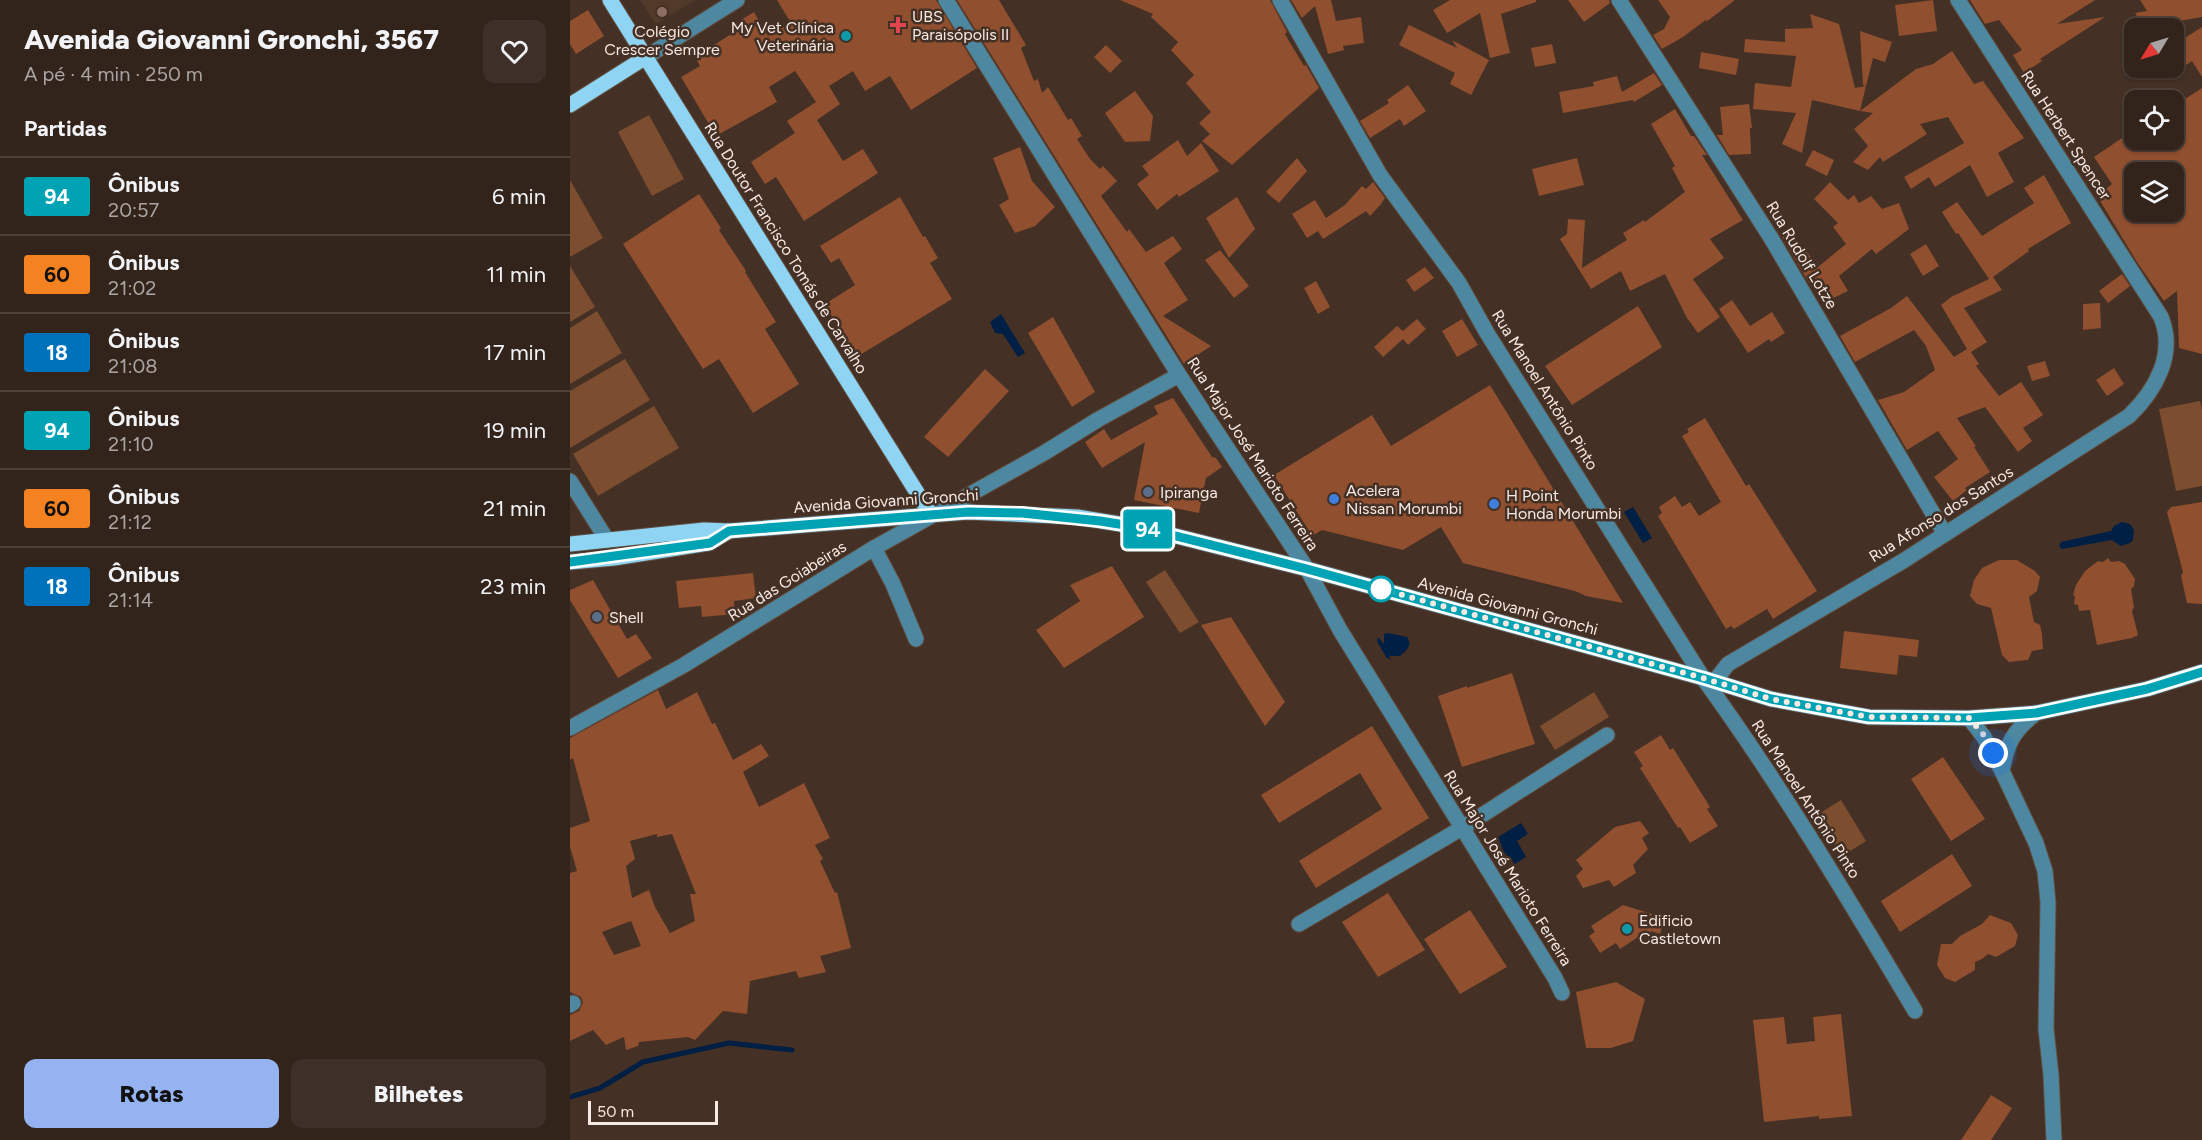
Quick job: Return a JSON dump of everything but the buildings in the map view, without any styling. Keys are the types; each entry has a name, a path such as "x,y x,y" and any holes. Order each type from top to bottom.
{"main road":[{"name":"Rua Doutor Francisco Tomás de Carvalho","path":"610,0 931,515"},
{"path":"570,105 646,57"},
{"name":"Avenida Giovanni Gronchi","path":"570,544 704,530 729,531 968,512 1077,517 1144,528 1307,569 1771,699 1869,717 1969,718 2036,713 2147,689 2202,672"},
{"name":"Avenida Giovanni Gronchi","path":"570,562 710,543 729,531"},
{"path":"570,555 607,549 611,545 607,540"}],"street":[{"path":"646,57 737,0"},
{"name":"Rua Major José Marioto Ferreira","path":"946,0 1179,375 1307,569 1340,630 1555,978 1562,993"},
{"name":"Rua Manoel Antônio Pinto","path":"1280,0 1375,166 1459,283 1487,333 1849,900 1915,1011"},
{"name":"Rua Rudolf Lotze","path":"1619,0 1771,238 1945,534"},
{"name":"Rua Herbert Spencer","path":"1958,0 2161,317 2166,333 2166,355"},
{"name":"Rua Afonso dos Santos","path":"1708,680 1728,664 1945,534 2129,416 2150,394 2166,355"},
{"name":"Rua das Goiabeiras","path":"570,728 684,665 874,548 1179,375"},
{"path":"570,481 607,540"},
{"path":"874,548 893,584 916,639"},
{"path":"2002,771 2008,743 2024,723 2036,713"},
{"path":"1969,718 1984,737 2002,771 2036,843 2045,871 2048,902 2046,1029 2054,1140"},
{"path":"1299,924 1462,828 1607,735"}],"shaded area":[{"name":"Colégio Crescer Sempre","path":"640,0 695,0 656,24"},
{"path":"649,115 684,179 652,196 618,132"},
{"path":"570,180 603,238 570,257"},
{"path":"570,266 595,307 570,322"},
{"path":"597,311 622,353 570,384 570,328"},
{"path":"625,359 650,400 570,448 570,391"},
{"path":"2200,401 2202,409 2202,486 2176,491 2159,409"},
{"path":"654,406 679,448 598,496 573,454"},
{"path":"1165,570 1199,622 1180,633 1146,582"},
{"path":"1594,692 1609,717 1555,750 1540,726"},
{"path":"1841,800 1866,841 1842,856 1817,815"}],"water":[{"path":"1001,314 1025,353 1018,357 1003,334 995,333 990,322"},
{"path":"1633,507 1652,538 1643,543 1624,512"},
{"path":"2122,522 2130,524 2134,530 2133,540 2130,543 2121,546 2112,540 2062,549 2059,546 2061,542 2111,531 2114,526"},
{"path":"1384,634 1407,637 1409,643 1408,648 1400,656 1389,656 1391,660 1386,657 1377,641 1378,637 1384,644"},
{"path":"1521,823 1528,834 1517,841 1526,857 1515,864 1504,852 1498,837"}],"waterway":[{"path":"570,1097 600,1088 643,1062 729,1043 792,1050"}],"bus line":[{"name":"94","path":"570,562 614,558 710,543 729,531 968,512 1022,513 1077,517 1144,528 1307,569 1703,678 1771,699 1869,717 1969,718 2036,713 2147,689 2202,672"}],"place":[{"name":"Colégio Crescer Sempre","path":"662,12"},
{"name":"UBS Paraisópolis II","path":"898,25"},
{"name":"My Vet Clínica Veterinária","path":"846,36"},
{"name":"Ipiranga","path":"1148,492"},
{"name":"Acelera Nissan Morumbi","path":"1334,499"},
{"name":"H Point Honda Morumbi","path":"1494,504"},
{"name":"Shell","path":"597,617"},
{"name":"Edificio Castletown","path":"1627,929"}],"route":[{"path":"1381,589 1771,699 1869,717 1969,718 1983,734 1993,753"}]}
